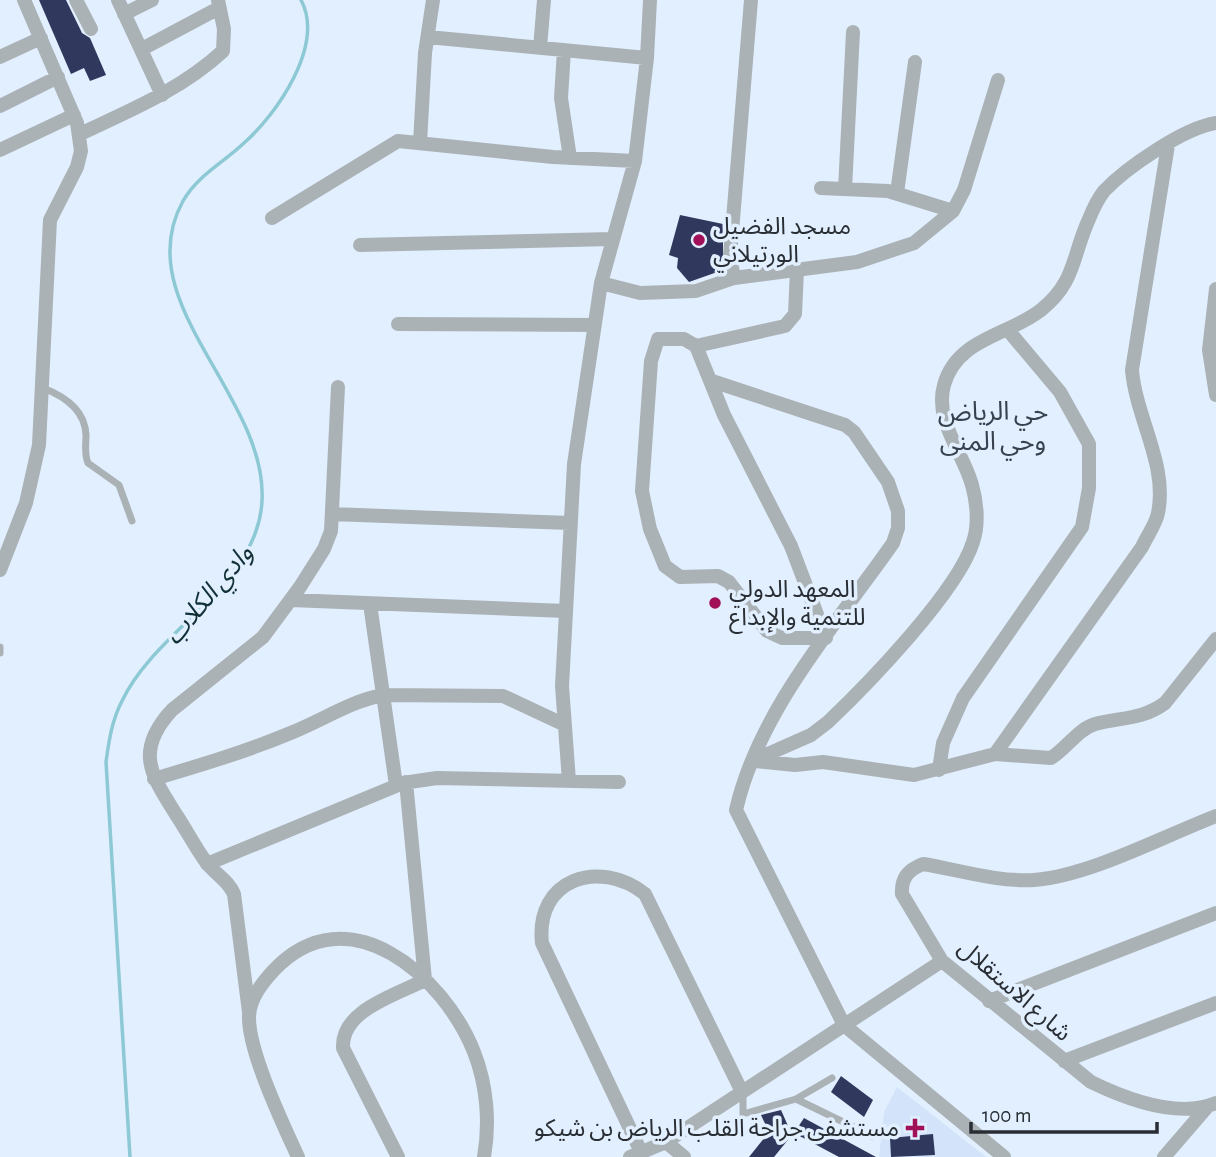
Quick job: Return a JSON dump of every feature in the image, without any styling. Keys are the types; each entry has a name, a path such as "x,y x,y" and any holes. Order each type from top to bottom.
{"street":[{"path":"0,570 17,532 34,475 39,445 50,219 77,167 80,134 24,0"},
{"path":"76,0 91,29"},
{"path":"152,0 121,7 162,95"},
{"path":"420,143 433,0"},
{"path":"540,48 544,0"},
{"path":"569,781 562,686 574,464 601,284 635,161 648,58 650,0"},
{"path":"734,278 730,256 751,0"},
{"path":"80,134 162,95 204,69 223,51 219,4 142,49"},
{"path":"845,189 853,32"},
{"path":"428,37 648,58"},
{"path":"0,57 41,38"},
{"path":"565,50 561,98 570,158"},
{"path":"897,193 915,62"},
{"path":"0,106 58,77"},
{"path":"601,284 639,293 696,291 734,278 857,262 914,243 953,211 964,190 998,80"},
{"path":"0,150 74,115"},
{"path":"752,761 811,735 828,722 943,596 967,559 974,540 976,503 972,483 942,411 944,384 962,353 1041,310 1067,283 1087,222 1104,192 1168,145 1205,124 1216,123"},
{"path":"272,218 398,141 570,158 635,161"},
{"path":"995,754 1135,558 1158,515 1161,482 1134,395 1132,370 1168,145"},
{"path":"821,188 897,193 953,211"},
{"path":"360,246 612,239"},
{"path":"696,346 785,326 795,314 797,270"},
{"path":"1216,289 1209,350 1216,395"},
{"path":"398,324 594,325"},
{"path":"939,770 943,743 963,698 1082,527 1089,488 1088,444 1060,392 1007,329"},
{"path":"684,339 696,346 724,415 791,546 826,638 782,638 767,631 754,618 729,582 718,576 680,577 665,566 650,529 642,491 651,361 658,340 684,339"},
{"path":"712,381 845,425 888,482 898,511 898,528 893,544 773,715 752,761 736,810 845,1025 1004,1157"},
{"path":"298,1157 253,1043 234,894 229,883 207,864 154,779 149,759 150,744 160,722 263,637 324,549 331,531 338,387"},
{"path":"332,514 570,523"},
{"path":"291,600 566,611"},
{"path":"370,604 383,695 401,784 425,980"},
{"path":"752,761 794,765 823,762 914,775 995,754 1051,758 1087,728 1141,717 1154,711 1165,703 1216,639"},
{"path":"154,779 236,754 294,732 366,698 383,695 503,696 565,725"},
{"path":"207,864 401,784 436,778 619,782"},
{"name":"شارع الاستقلال","path":"1212,1104 1189,1109 1168,1107 1114,1093 1091,1082 942,961 902,894 905,876 913,868 923,864 1007,879 1053,877 1071,873 1216,816"},
{"path":"743,1092 645,894 633,885 609,876 582,877 560,891 547,910 542,943 636,1155 666,1142 743,1092 942,961"},
{"path":"989,1001 1216,913"},
{"path":"249,1012 264,981 295,952 335,939 374,944 401,958 425,980 462,1025 475,1054 485,1091 488,1133 484,1157"},
{"path":"397,1157 342,1048 342,1038 356,1016 425,980"},
{"path":"1064,1061 1216,1003"},
{"path":"1164,1157 1212,1104"},
{"path":"666,1142 684,1157"}],"lane":[{"path":"42,388 68,397 86,430 86,458 119,485 132,521"},
{"path":"0,647 0,653"},
{"path":"743,1092 743,1114 796,1099 832,1078"},
{"path":"796,1099 872,1136"}],"shaded area":[{"name":"مستشفى جراحة القلب الرياض بن شيكو","path":"897,1087 986,1157 879,1157 884,1112"}],"building":[{"path":"39,0 66,0 82,33 90,38 106,75 90,81 84,68 71,74"},
{"name":"مسجد الفضيل الورتيلاني","path":"680,215 723,224 723,270 689,282 677,268 678,258 669,255"},
{"path":"841,1076 873,1100 864,1117 831,1092"},
{"path":"781,1110 792,1135 774,1157 749,1157 769,1132 761,1115"},
{"path":"804,1118 876,1157 839,1157 794,1133"},
{"path":"933,1134 935,1155 891,1157 890,1138"}],"waterway":[{"name":"وادي الكلاب","path":"130,1157 106,762 113,723 137,675 225,582 243,558 256,531 262,501 258,462 244,424 185,313 173,276 171,239 183,201 189,192 203,176 257,130 283,97 294,77 307,37 307,18 301,0"}],"place":[{"name":"مسجد الفضيل الورتيلاني","path":"699,240"},
{"name":"المعهد الدولي للتنمية والإبداع","path":"715,603"},
{"name":"مستشفى جراحة القلب الرياض بن شيكو","path":"915,1128"}],"district":[{"name":"حي الرياض وحي المنى","path":"993,426"}]}
